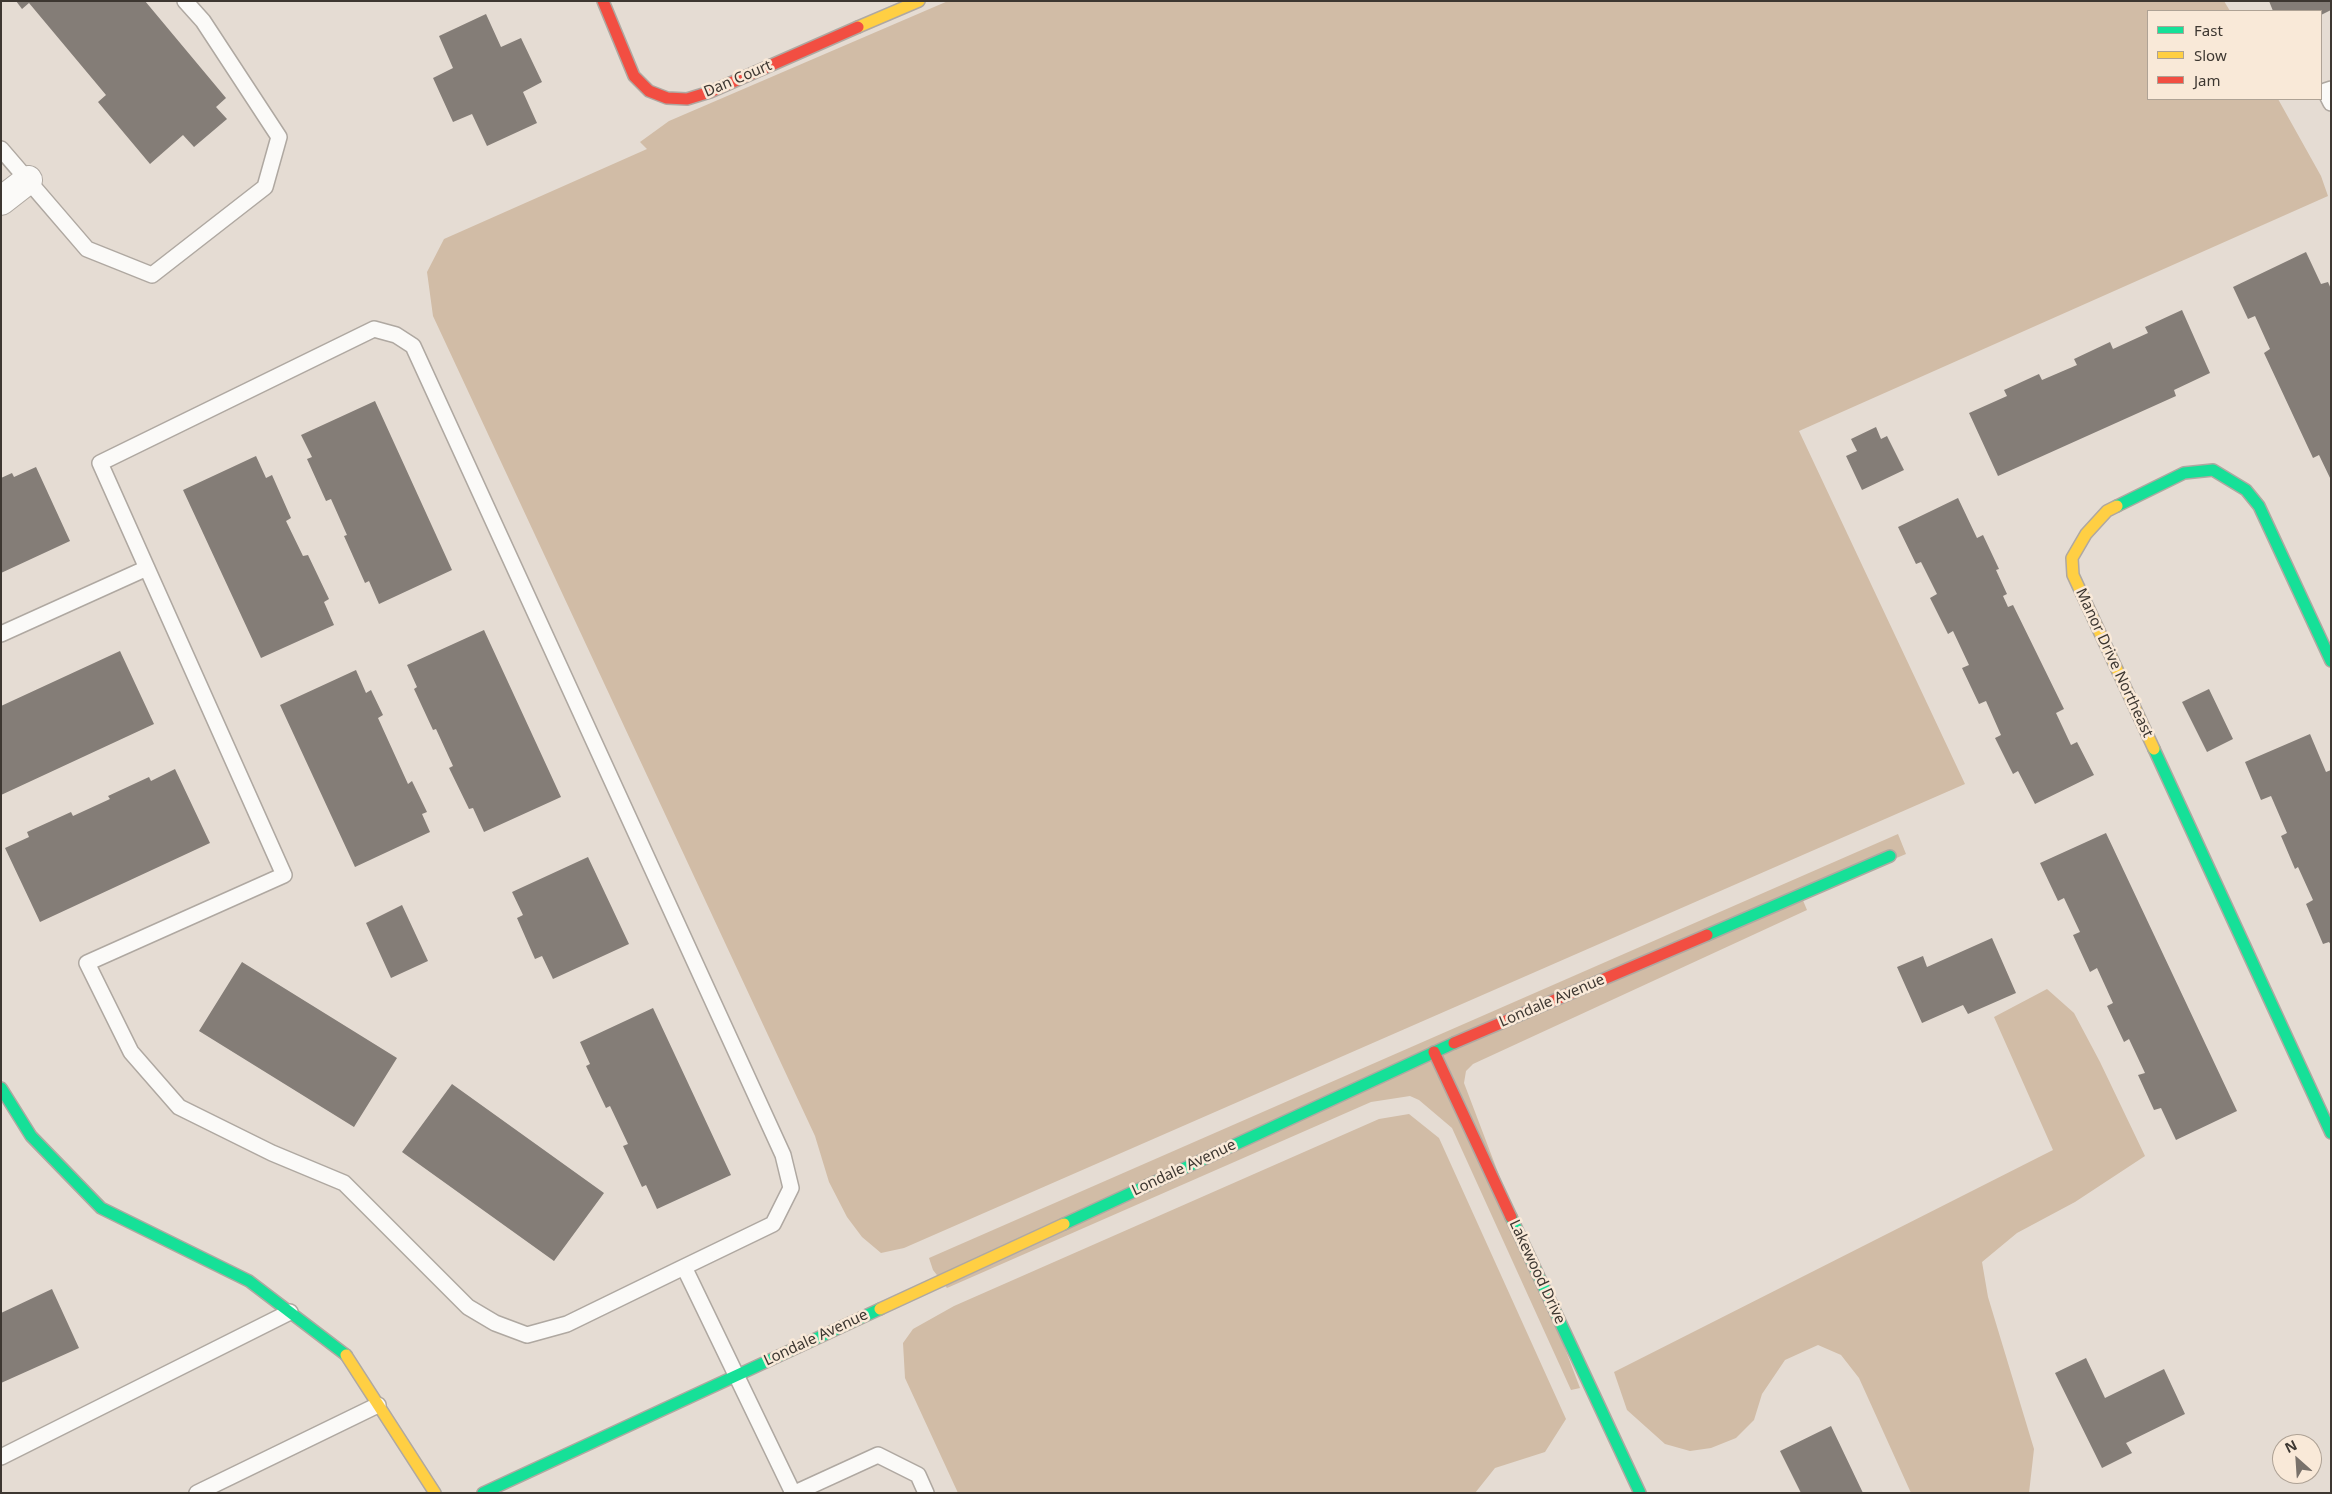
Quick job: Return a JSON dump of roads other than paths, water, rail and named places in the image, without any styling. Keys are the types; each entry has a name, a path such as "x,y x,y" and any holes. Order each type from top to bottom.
{"street":[{"name":"Dan Court","path":"603,1 634,76 650,90 667,98 687,99 710,92 919,1"},
{"path":"1,201 28,180"},
{"name":"Manor Drive Northeast","path":"2331,661 2259,506 2246,490 2213,470 2184,473 2107,511 2086,534 2072,558 2073,575 2331,1133"},
{"name":"Londale Avenue","path":"483,1493 1434,1052 1890,856"},
{"name":"Lakewood Drive","path":"1434,1052 1640,1493"},
{"path":"1,1088 31,1136 101,1208 249,1281 344,1353 435,1493"}],"lane":[{"path":"1,149 87,249 152,276 265,186 280,137 203,21 185,1"},
{"path":"2331,89 2325,92 2331,103"},
{"path":"374,329 396,335 413,346 784,1155 791,1188 773,1224 684,1268 559,1326 527,1335 495,1323 468,1308 344,1183 272,1153 179,1107 131,1052 87,963 284,875 100,463 374,329"},
{"path":"1,634 147,568"},
{"path":"684,1268 794,1493 878,1454 918,1475 926,1493"},
{"path":"1,1458 290,1312"},
{"path":"197,1493 378,1405"}]}
